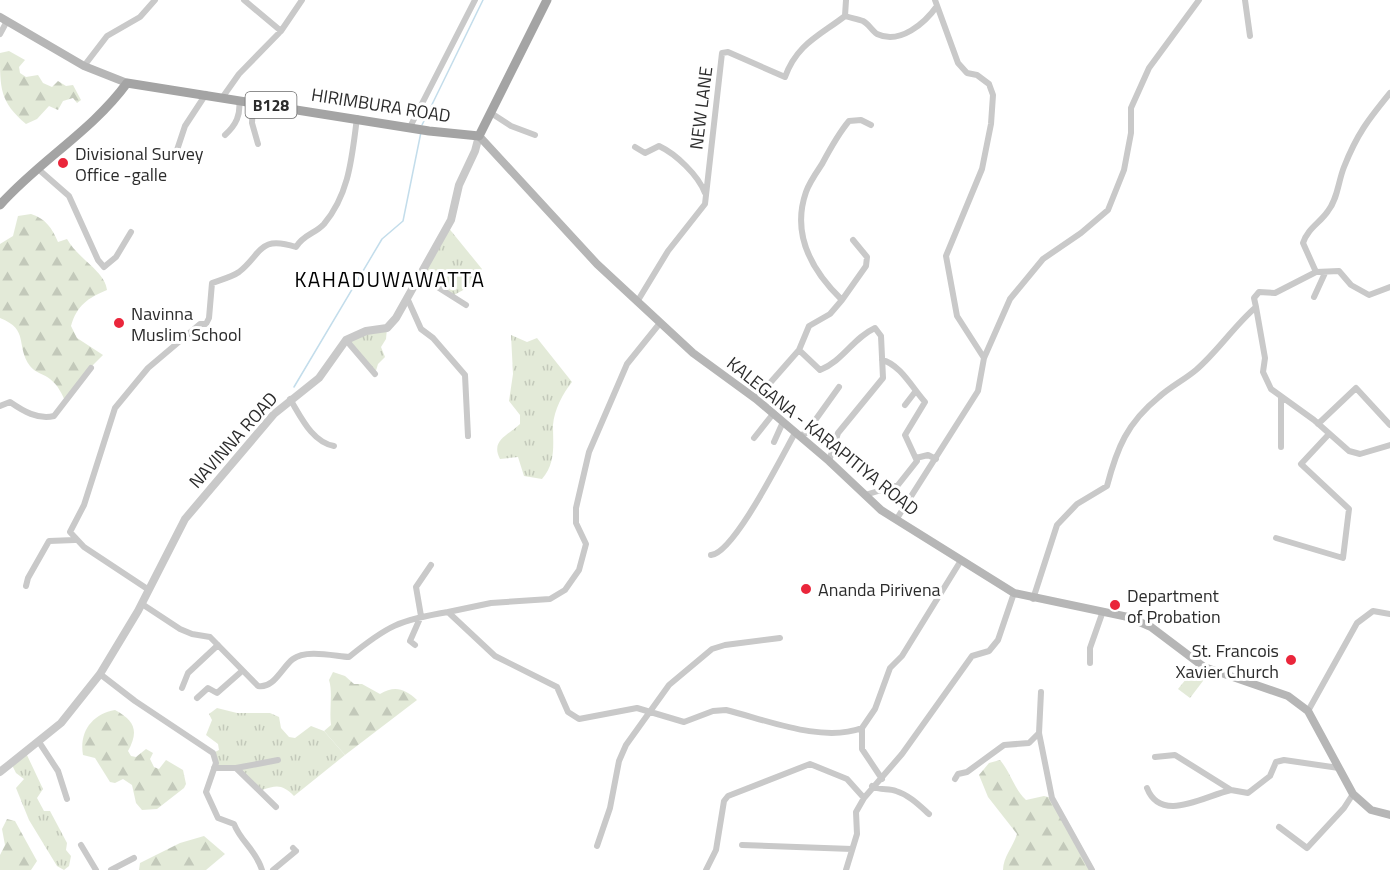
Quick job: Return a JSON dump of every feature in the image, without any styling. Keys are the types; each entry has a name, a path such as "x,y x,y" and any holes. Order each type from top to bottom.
{"main road":[{"path":"479,136 548,0"},
{"path":"0,205 36,167 104,111 127,83 84,66 4,19"},
{"name":"HIRIMBURA ROAD","path":"127,83 429,131 479,136"},
{"name":"KALEGANA - KARAPITIYA ROAD","path":"479,136 597,264 637,302 693,353 756,399 896,520 960,562 1014,593 1032,599 1128,617 1150,627 1204,667 1288,696 1308,711 1353,794 1371,810 1390,815"}],"street":[{"path":"84,66 107,36 140,17 154,0"},
{"path":"244,0 281,31"},
{"path":"222,98 239,74 281,31 302,0"},
{"path":"412,128 475,0"},
{"path":"846,0 845,16 864,22 877,33 893,37 910,31 927,20 936,3"},
{"path":"896,520 978,391 984,358 1010,299 1043,259 1108,210 1124,170 1131,133 1131,108 1149,68 1198,0"},
{"path":"1245,0 1250,36"},
{"path":"936,3 958,63 967,73 977,75 989,84 993,95 991,124 982,169 946,256 957,315 984,358"},
{"name":"NEW LANE","path":"637,302 668,251 705,204 722,53 728,52 784,77 790,62 804,44 845,16"},
{"path":"0,34 4,19"},
{"path":"1316,272 1303,243 1306,236 1328,212 1335,199 1342,171 1359,131 1390,93"},
{"path":"176,153 185,126 206,94"},
{"path":"225,135 236,123 240,111 239,100"},
{"path":"253,102 252,123 258,144"},
{"path":"491,113 511,126 535,135"},
{"path":"149,590 115,570 75,540 70,532 84,505 113,411 133,383 200,324 206,324 212,283 238,273 258,250 271,243 296,247 308,233 324,225 348,178 357,118"},
{"path":"842,300 823,282 807,254 799,226 806,192 839,132 849,121 861,120 871,125"},
{"path":"375,374 346,340 366,331 387,328 408,300 451,220 459,185 475,151 479,136"},
{"path":"634,147 645,153 660,146 672,152 701,183 705,194"},
{"path":"36,167 69,196 98,260 104,267 117,257 131,232"},
{"path":"756,399 799,350 809,326 830,314 866,266 867,257 853,240"},
{"path":"1390,287 1369,295 1351,285 1339,271 1316,272 1275,293 1259,292 1254,298 1265,358 1263,372 1271,389 1318,424 1349,451 1360,454 1390,445"},
{"path":"1314,297 1325,273"},
{"path":"420,276 466,305"},
{"path":"408,300 421,329 433,338 465,375 468,436"},
{"path":"1032,599 1057,525 1077,504 1107,486 1117,449 1133,422 1158,397 1195,371 1256,307"},
{"path":"142,604 180,629 210,637 242,671 258,686 263,687 269,685 293,658 301,655 349,657 382,630 421,616 491,603 550,599 565,590 579,570 586,544 576,523 576,508 589,452 627,364 660,323"},
{"path":"799,350 820,370 833,365 861,334 875,328 880,336 883,378 838,433 829,461"},
{"name":"NAVINNA ROAD","path":"0,772 61,723 100,674 142,604 185,519 290,399 319,378 346,340"},
{"path":"865,495 898,485 917,461 905,435 925,402 900,373 888,362 882,360"},
{"path":"0,406 10,402 22,411 46,418 54,416 91,368"},
{"path":"711,555 730,540 746,521 797,434 806,433 839,387"},
{"path":"1318,424 1356,388 1390,425"},
{"path":"905,405 915,392"},
{"path":"1281,397 1281,447"},
{"path":"290,399 310,430 321,442 334,446"},
{"path":"754,438 773,414"},
{"path":"774,442 783,422"},
{"path":"1276,538 1343,558 1349,509 1301,464 1329,434"},
{"path":"915,458 928,455 936,459"},
{"path":"26,586 27,578 50,541 75,540"},
{"path":"882,779 862,749 862,728 875,709 890,668 902,656 960,562"},
{"path":"415,645 410,640 421,616 416,587 431,566"},
{"path":"846,870 857,834 856,812 864,798 872,786 882,779 972,656 989,651 998,640 1014,593"},
{"path":"1090,663 1090,648 1103,611"},
{"path":"1308,711 1357,623 1373,611 1390,614"},
{"path":"448,612 495,656 557,687 568,712 579,719 593,719 631,708 684,722 713,711 726,710 823,734 846,734 862,728"},
{"path":"597,846 609,808 619,761 626,745 651,714 657,699 669,685 712,649 725,645 780,638"},
{"path":"182,688 188,673 218,645"},
{"path":"197,698 208,688 218,693 242,671"},
{"path":"100,674 135,701 213,753 214,768 206,792 218,818 234,824 258,856 262,870"},
{"path":"1041,692 1039,732 1052,798 1092,870"},
{"path":"955,779 958,774 967,772 1004,745 1029,743 1039,732"},
{"path":"39,742 58,771 67,799"},
{"path":"1155,757 1175,755 1231,790"},
{"path":"214,768 236,768 278,760"},
{"path":"1147,788 1157,803 1168,808 1231,790 1248,792 1270,776 1276,762 1284,760 1339,768"},
{"path":"706,870 716,849 724,801 735,792 810,764 847,779 864,798"},
{"path":"236,768 276,807"},
{"path":"872,786 877,789 895,790 915,800 929,814"},
{"path":"1279,827 1307,848 1344,808 1353,794"},
{"path":"81,845 96,870"},
{"path":"742,845 852,849"},
{"path":"273,870 292,856 296,851 292,848"},
{"path":"111,870 134,858"}],"green space":[{"path":"9,51 25,60 19,67 20,73 26,77 38,75 43,83 52,87 58,81 66,86 73,85 81,100 77,103 73,98 63,101 58,110 49,106 37,119 26,124 11,109 3,94 0,53"},
{"path":"31,214 48,225 58,242 67,239 101,277 107,290 84,303 73,319 71,326 77,338 103,355 84,374 66,403 53,381 30,366 23,351 19,333 0,318 0,244 13,236 18,216"},
{"path":"447,226 482,269 465,289 454,295 421,276"},
{"path":"387,328 386,339 381,347 385,357 378,364 375,374 346,340"},
{"path":"511,335 527,342 537,338 572,382 562,396 555,413 552,460 542,479 524,476 518,457 500,459 498,452 497,447 502,438 520,424 520,415 509,401 513,374"},
{"path":"1195,668 1206,677 1190,698 1178,689"},
{"path":"333,672 345,676 354,684 362,684 380,694 395,689 408,693 417,700 345,755 324,731 331,725 329,680"},
{"path":"217,708 237,713 270,713 279,717 281,728 289,737 295,738 311,726 324,731 345,755 294,796 286,789 279,787 262,790 236,768 214,768 213,753 219,750 218,744 206,735 212,720 209,714"},
{"path":"115,710 127,718 133,727 133,738 128,751 131,756 136,757 146,749 153,753 150,759 154,767 159,769 166,760 183,770 186,784 184,788 157,809 142,810 136,803 132,785 123,779 115,783 110,782 95,758 83,755 83,739 89,725 100,715"},
{"path":"26,753 43,789 37,798 44,811 50,811 67,843 66,850 71,856 69,866 64,870 57,866 29,820 16,788 24,779 16,773 11,763"},
{"path":"1000,760 1018,791 1026,800 1044,796 1052,798 1092,870 1003,870 1017,834 988,797 979,775 989,763"},
{"path":"7,819 15,821 37,861 31,870 0,870 0,855 5,845 2,829"},
{"path":"204,836 225,854 206,870 139,870 140,863 180,843"}],"waterway":[{"path":"422,125 483,0"},
{"path":"294,387 382,239 403,221 421,132"}],"place":[{"name":"Divisional Survey Office -galle","path":"63,163"},
{"name":"Navinna Muslim School","path":"119,323"},
{"name":"Ananda Pirivena","path":"806,589"},
{"name":"Department of Probation","path":"1115,605"},
{"name":"St. Francois Xavier Church","path":"1291,660"}],"district":[{"name":"KAHADUWAWATTA","path":"390,279"}]}
